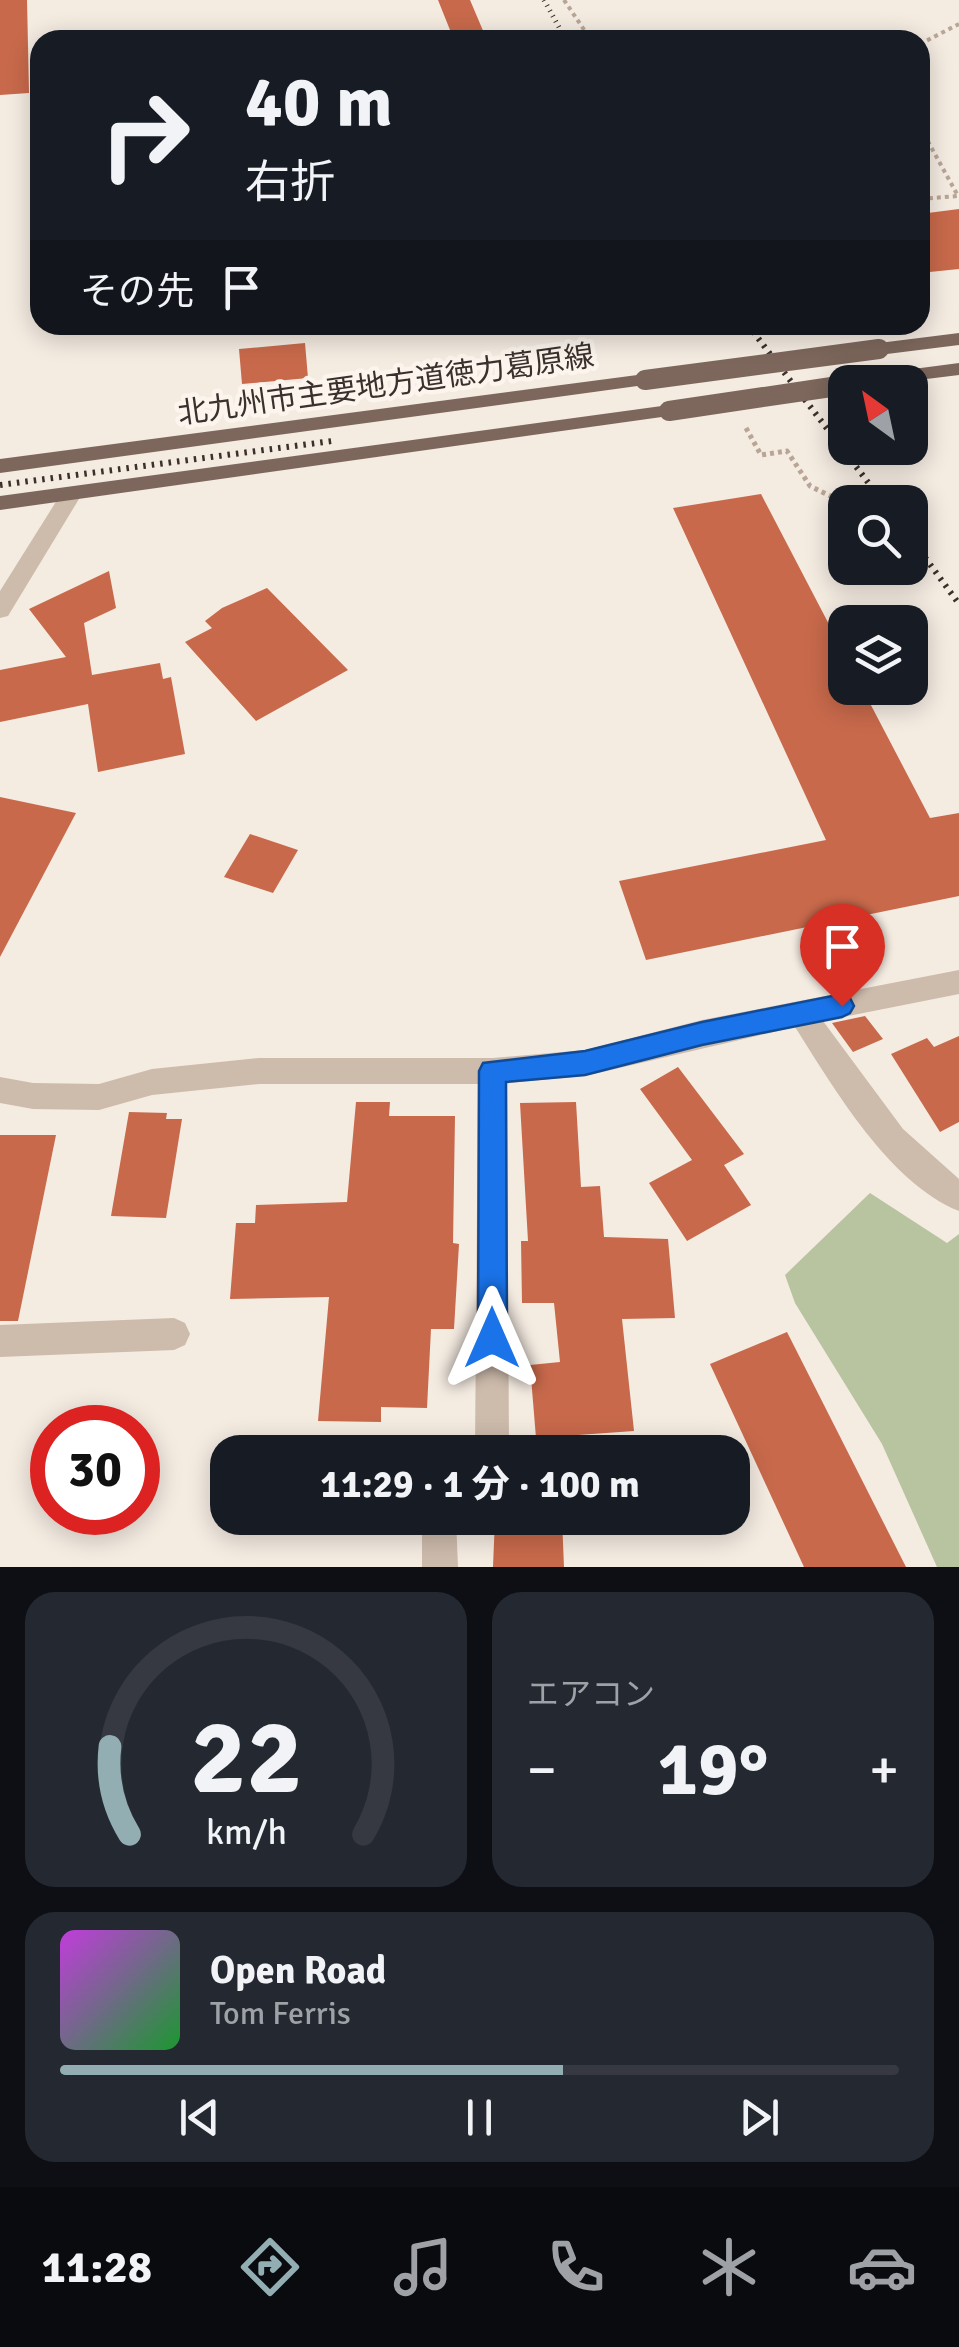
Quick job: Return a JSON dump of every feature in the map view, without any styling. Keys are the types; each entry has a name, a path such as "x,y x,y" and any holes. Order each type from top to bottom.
{"main road":[{"name":"北九州市主要地方道徳力葛原線","path":"0,466 959,339"},
{"path":"928,373 959,368"},
{"name":"北九州市主要地方道徳力葛原線","path":"0,503 828,388"}],"street":[{"path":"0,610 70,494"},
{"path":"0,1090 33,1096 100,1096 152,1082 260,1072 492,1071 585,1063 959,982"},
{"path":"802,1013 840,1071 911,1158 959,1196"},
{"path":"492,1071 492,1435"},
{"path":"0,1340 174,1334"},
{"path":"440,1535 440,1567"}],"path":[{"path":"564,0 584,30"},
{"path":"930,39 959,24"},
{"path":"930,145 958,196 930,198"},
{"path":"741,419 761,455 787,450 810,486 828,495"}],"green space":[{"path":"870,1193 947,1243 959,1234 959,1567 937,1567 882,1444 795,1303 785,1275"}],"building":[{"path":"0,0 27,0 29,93 0,95"},
{"path":"438,0 470,0 483,30 450,30"},
{"path":"959,209 959,269 930,272 930,213"},
{"path":"305,343 308,378 242,384 239,349"},
{"path":"761,494 828,622 828,705 871,705 930,818 959,813 959,896 646,960 619,881 826,840 673,508"},
{"path":"109,571 116,608 84,623 92,675 160,663 163,679 171,677 185,754 98,772 88,704 0,722 0,670 66,657 29,609"},
{"path":"267,588 348,670 256,721 185,642 212,628 205,621 222,608"},
{"path":"0,797 76,813 0,957"},
{"path":"250,834 298,850 273,893 224,877"},
{"path":"865,1016 883,1039 853,1052 832,1023"},
{"path":"959,1036 959,1122 940,1132 891,1054 927,1038 934,1047"},
{"path":"678,1067 744,1154 724,1165 751,1205 687,1241 649,1183 692,1160 640,1089"},
{"path":"356,1102 390,1102 389,1116 455,1116 453,1243 459,1244 454,1329 431,1329 427,1408 381,1407 381,1422 318,1421 329,1297 230,1299 236,1223 255,1223 256,1205 347,1202"},
{"path":"576,1102 581,1187 600,1186 604,1237 668,1239 675,1318 622,1319 634,1431 536,1435 530,1365 560,1362 554,1303 522,1303 521,1241 528,1241 520,1103"},
{"path":"129,1112 167,1113 166,1119 182,1119 166,1218 111,1216"},
{"path":"0,1135 56,1135 18,1321 0,1321"},
{"path":"787,1332 906,1567 804,1567 750,1450 750,1435 743,1435 710,1364"},
{"path":"494,1535 563,1535 564,1567 493,1567"}],"railway":[{"path":"544,0 560,30"},
{"path":"756,335 870,485"},
{"path":"0,485 332,441"},
{"path":"928,562 959,604"}],"route":[{"path":"492,1338 492,1071 585,1063 702,1033 842,1006"}]}
